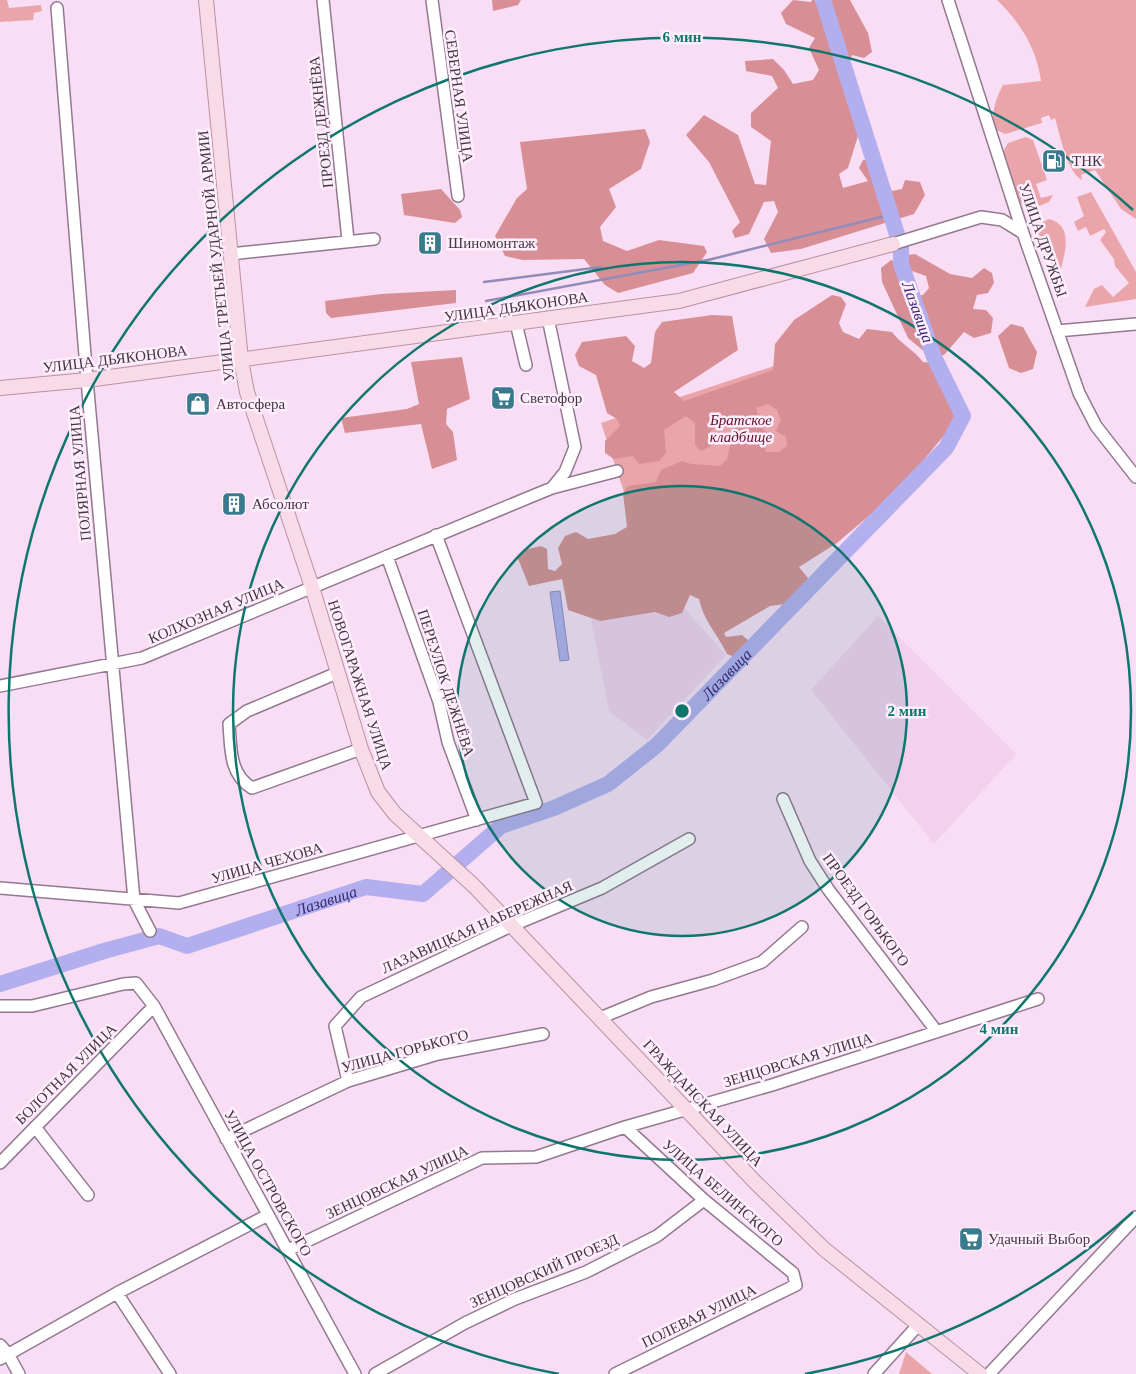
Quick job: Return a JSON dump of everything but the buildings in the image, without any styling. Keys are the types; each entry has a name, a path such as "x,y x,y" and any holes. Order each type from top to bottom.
{"main road":[{"name":"УЛИЦА ТРЕТЬЕЙ УДАРНОЙ АРМИИ","path":"206,0 230,254 247,392 312,588"},
{"name":"УЛИЦА ДЬЯКОНОВА","path":"0,388 87,380 679,302 893,244"},
{"name":"НОВОГАРАЖНАЯ УЛИЦА","path":"312,588 361,749 378,792 395,814 418,836"},
{"name":"ГРАЖДАНСКАЯ УЛИЦА","path":"418,836 474,886 685,1110 824,1249 920,1324 980,1374"}],"street":[{"name":"ПРОЕЗД ДЕЖНЁВА","path":"323,0 348,240"},
{"name":"СЕВЕРНАЯ УЛИЦА","path":"432,0 458,196"},
{"name":"УЛИЦА ДРУЖБЫ","path":"948,0 1023,234 1079,393 1096,426 1136,477"},
{"name":"ПОЛЯРНАЯ УЛИЦА","path":"57,8 87,380 134,900 150,931"},
{"name":"УЛИЦА ДЬЯКОНОВА","path":"893,244 981,217 1002,220 1023,234"},
{"path":"230,254 348,240 374,239"},
{"path":"548,318 575,447 565,472 552,488"},
{"path":"516,323 526,365"},
{"path":"1057,331 1136,324"},
{"name":"КОЛХОЗНАЯ УЛИЦА","path":"0,686 142,658 552,488 617,471"},
{"name":"УЛИЦА ЧЕХОВА","path":"0,888 179,903 536,803 436,535"},
{"name":"ПЕРЕУЛОК ДЕЖНЁВА","path":"387,556 439,702 448,742 477,820"},
{"path":"337,673 247,710 229,724 232,760 242,782 252,788 361,749"},
{"name":"ПРОЕЗД ГОРЬКОГО","path":"783,798 810,861 828,889 937,1032"},
{"name":"ЛАЗАВИЦКАЯ НАБЕРЕЖНАЯ","path":"348,1081 335,1026 361,997 511,926 602,888 689,839"},
{"path":"600,1018 652,997 713,980 762,962 802,927"},
{"path":"0,1006 32,1006 123,984 136,983 154,1006"},
{"name":"ЗЕНЦОВСКАЯ УЛИЦА","path":"288,1250 482,1158 536,1157 625,1127 772,1085 1038,999"},
{"name":"БОЛОТНАЯ УЛИЦА","path":"0,1162 154,1006"},
{"name":"УЛИЦА ОСТРОВСКОГО","path":"154,1006 355,1374"},
{"name":"УЛИЦА ГОРЬКОГО","path":"226,1139 348,1081 438,1054 544,1034"},
{"path":"35,1127 88,1195"},
{"name":"УЛИЦА БЕЛИНСКОГО","path":"625,1127 704,1200 793,1273 796,1285"},
{"name":"ЗЕНЦОВСКИЙ ПРОЕЗД","path":"375,1374 465,1323 515,1299 586,1272 657,1236 704,1200"},
{"path":"4,1357 117,1293 268,1214"},
{"path":"989,1374 1136,1217"},
{"name":"ПОЛЕВАЯ УЛИЦА","path":"615,1374 796,1285"},
{"path":"117,1293 170,1374"},
{"path":"874,1374 920,1324"},
{"path":"0,1345 4,1357 19,1374"}],"shaded area":[{"path":"668,590 726,655 647,740 609,711 591,620"},
{"path":"560,591 569,660 560,661 550,592"},
{"path":"878,616 1016,754 934,844 811,690"}],"green space":[{"path":"0,0 7,0 9,8 41,5 42,11 34,13 33,20 0,22"},
{"path":"492,0 521,0 518,5 493,11"},
{"path":"793,0 811,2 812,0 850,0 868,33 872,52 864,58 852,55 841,76 858,136 848,168 839,174 843,188 868,181 859,168 863,160 875,159 892,191 902,189 905,180 920,182 925,195 914,214 801,249 771,253 764,239 778,212 774,201 764,202 749,234 735,238 732,231 740,222 709,162 686,135 704,115 738,135 755,184 766,185 771,141 751,127 751,113 778,88 772,76 746,71 745,61 773,59 784,70 793,84 813,80 819,70 809,48 815,38 786,24 781,13"},
{"path":"997,0 1136,0 1136,219 1121,209 1095,170 1081,175 1082,180 1077,176 1068,161 1055,118 1051,120 1049,115 1041,118 1042,123 1005,134 995,129 994,107 1003,85 1041,81 1036,58 1026,37 1013,17"},
{"path":"645,129 650,142 641,169 609,189 616,207 600,227 603,241 627,251 659,240 704,246 707,252 693,273 618,293 605,285 584,259 523,260 505,256 495,236 517,198 527,189 520,142"},
{"path":"1026,137 1033,140 1047,180 1036,184 1041,198 1053,195 1049,202 1030,210 1020,202 1003,152 1008,143"},
{"path":"441,189 460,210 462,217 455,223 404,215 401,194"},
{"path":"1091,192 1136,272 1136,299 1085,307 1094,289 1102,285 1113,297 1129,283 1115,266 1114,259 1100,240 1106,232 1104,229 1090,236 1086,227 1078,231 1074,222 1084,216 1077,197"},
{"path":"1049,219 1062,228 1066,242 1060,273 1056,275 1035,225"},
{"path":"915,254 950,274 972,278 984,268 992,273 994,283 988,293 977,295 973,309 986,310 993,318 991,333 974,338 964,332 944,355 931,357 908,338 882,282 881,268 891,260 897,263 909,296 923,295 929,288 926,276 912,271 905,265 907,255"},
{"path":"456,290 456,303 331,318 326,313 325,301 381,294"},
{"path":"832,295 841,297 846,304 839,323 843,332 859,339 867,329 892,332 923,362 934,363 937,375 958,419 926,457 923,470 837,543 799,567 808,578 807,587 785,604 770,606 724,633 726,637 742,635 749,641 745,651 735,657 727,654 707,621 699,599 690,595 682,613 669,617 655,612 600,621 568,610 562,579 529,586 517,556 524,550 541,546 547,549 548,569 555,571 562,564 558,548 565,536 576,532 588,539 615,534 627,527 623,493 628,486 656,482 661,470 682,461 691,464 720,466 727,459 734,427 726,424 711,430 711,446 701,451 695,445 695,423 686,416 664,430 666,453 659,461 639,464 633,456 614,459 605,453 605,441 620,426 617,419 607,413 596,375 579,366 575,355 582,342 626,336 635,346 632,361 644,368 651,363 655,332 662,322 712,315 732,316 738,350 674,392 684,401 773,370 775,344 794,320","holes":["768,404 777,410 781,420 776,431 786,437 787,446 779,452 766,452 765,444 770,437 762,428 756,408"]},
{"path":"1011,324 1023,327 1037,352 1033,369 1021,373 1009,368 998,336"},
{"name":"Братское кладбище","path":"856,339 887,431 632,516 601,423"},
{"path":"462,357 470,399 447,409 446,424 453,432 457,460 432,469 421,424 345,433 341,418 407,409 419,404 411,362"},
{"path":"906,1352 932,1374 899,1374"}],"waterway":[{"name":"Лазавица","path":"0,984 104,951 159,936 187,946 366,887 423,894 501,826 554,808 608,784 657,745 946,448 963,416 934,357 901,264 901,247 823,0"},
{"path":"486,301 708,260 889,215"},
{"path":"484,282 601,267"}],"place":[{"name":"ТНК","path":"1054,161"},
{"name":"Шиномонтаж","path":"430,243"},
{"name":"Светофор","path":"503,398"},
{"name":"Автосфера","path":"198,404"},
{"name":"Абсолют","path":"234,504"},
{"name":"Удачный Выбор","path":"971,1239"}]}
